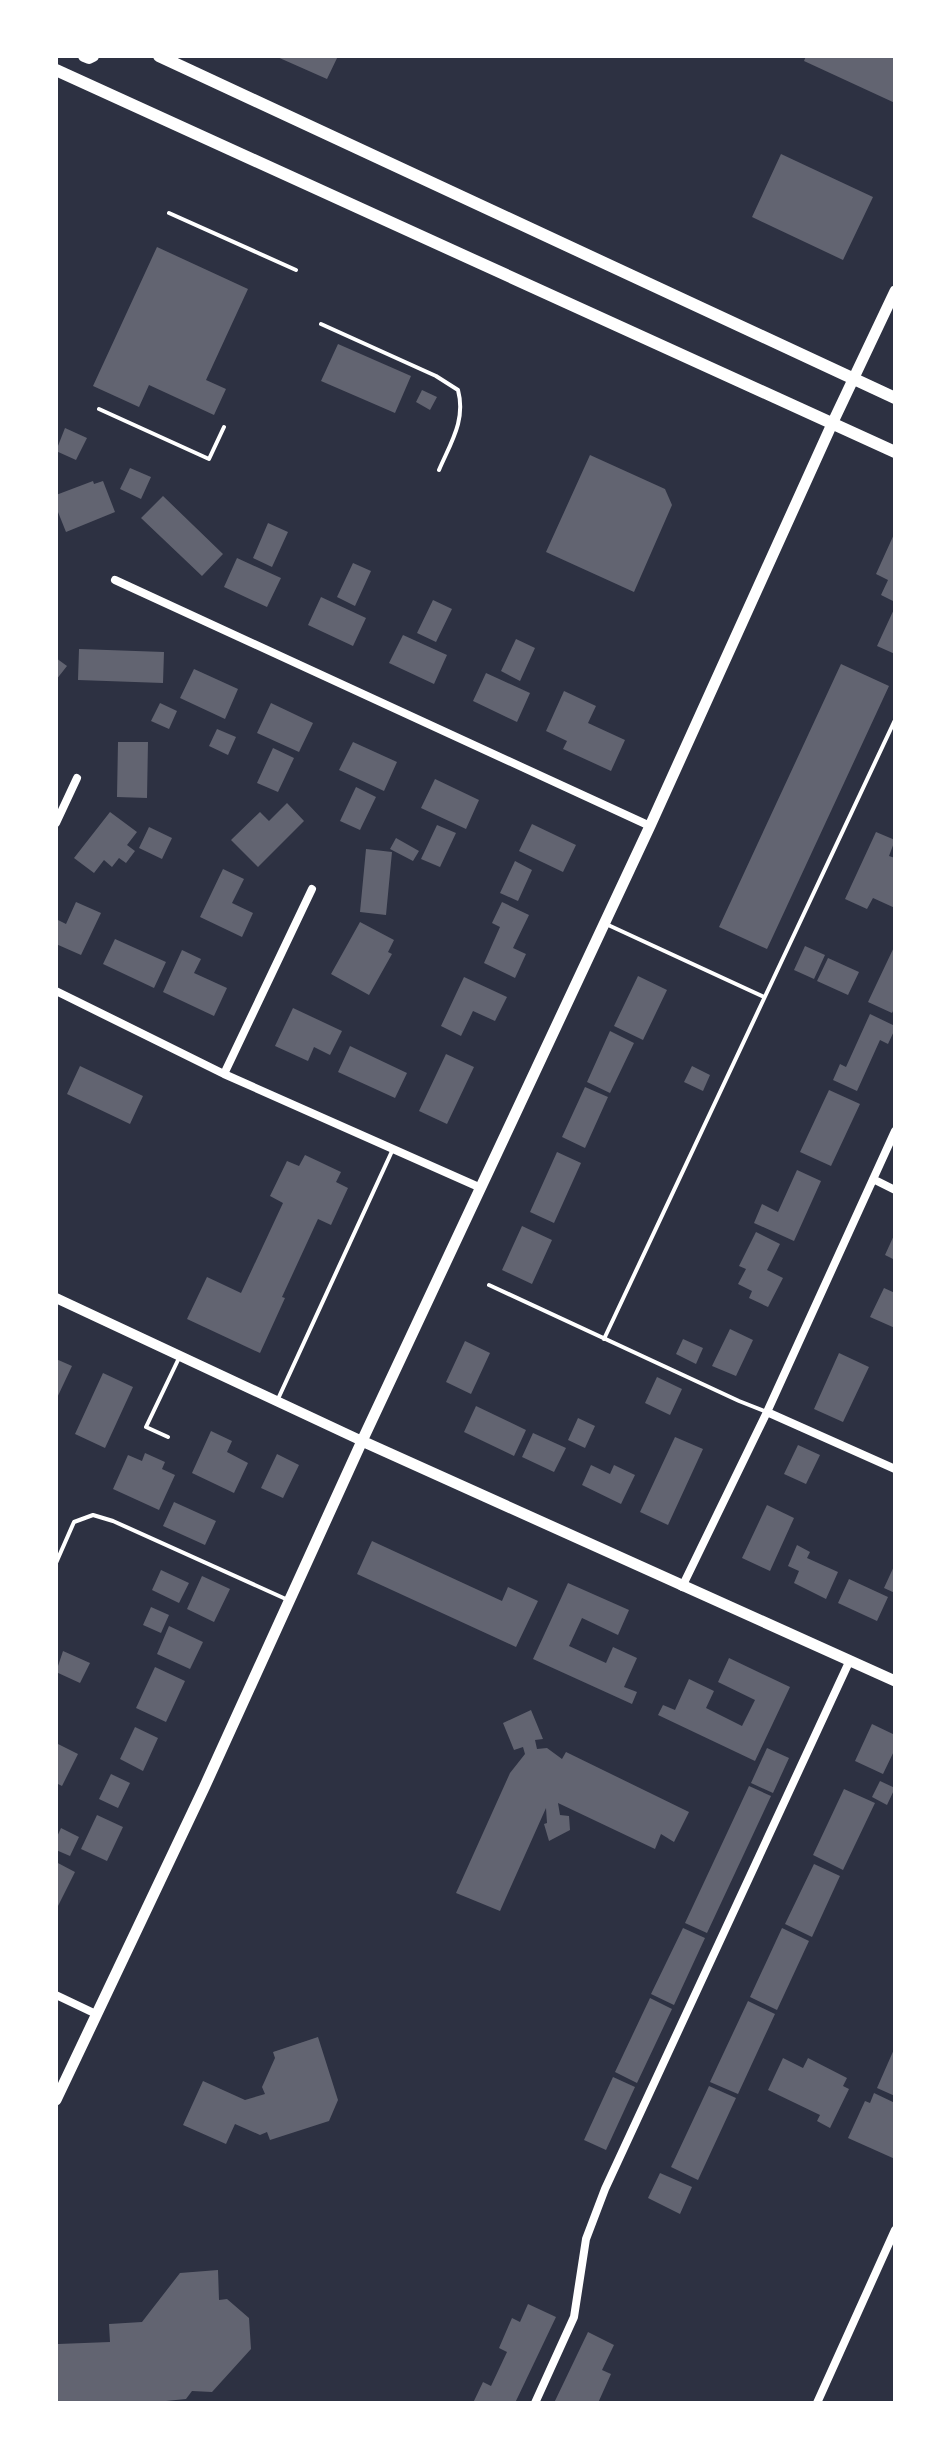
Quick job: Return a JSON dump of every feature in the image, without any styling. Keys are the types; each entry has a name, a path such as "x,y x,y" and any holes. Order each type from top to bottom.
{"main road":[{"path":"84,56 93,56"},
{"path":"159,56 895,398"},
{"path":"56,70 895,452"},
{"path":"56,2100 204,1788 895,291"},
{"path":"362,1441 895,1681"}],"street":[{"path":"115,580 650,826"},
{"path":"56,823 77,778"},
{"path":"224,1074 312,889"},
{"path":"56,991 224,1074 481,1188"},
{"path":"682,1587 767,1412 895,1131"},
{"path":"873,1179 895,1190"},
{"path":"56,1298 362,1441"},
{"path":"767,1412 895,1469"},
{"path":"535,2403 574,2317 586,2239 605,2189 850,1660"},
{"path":"56,1995 96,2014"},
{"path":"817,2403 895,2230"}],"lane":[{"path":"169,213 296,270"},
{"path":"321,324 436,376 458,390 460,424 439,470"},
{"path":"99,409 209,459 224,427"},
{"path":"604,1339 895,720"},
{"path":"604,923 764,997"},
{"path":"277,1401 393,1149"},
{"path":"489,1285 767,1412"},
{"path":"168,1437 146,1427 180,1356"},
{"path":"56,1563 74,1522 93,1515 113,1521 290,1601"}],"building":[{"path":"275,56 338,56 327,79"},
{"path":"806,56 895,56 895,103 804,61"},
{"path":"781,154 873,197 843,260 752,217"},
{"path":"157,247 248,289 206,380 226,389 214,415 149,385 139,407 93,386"},
{"path":"338,344 411,376 395,413 321,381"},
{"path":"422,390 437,397 430,410 416,402"},
{"path":"65,428 87,438 76,460 56,451"},
{"path":"590,455 665,489 672,505 634,592 546,552"},
{"path":"130,468 151,477 141,499 120,489"},
{"path":"93,481 94,484 103,481 115,512 66,532 56,507 56,495"},
{"path":"163,496 223,554 202,576 141,518"},
{"path":"268,523 288,532 272,567 253,558"},
{"path":"895,532 895,602 881,595 888,580 876,574"},
{"path":"237,558 281,578 267,607 224,587"},
{"path":"353,563 371,571 355,606 337,597"},
{"path":"321,597 366,618 353,646 308,625"},
{"path":"433,600 452,609 436,642 417,633"},
{"path":"895,607 895,654 877,646"},
{"path":"403,635 447,655 434,684 389,663"},
{"path":"516,639 535,648 520,681 501,671"},
{"path":"79,649 164,652 163,683 78,680"},
{"path":"56,658 67,666 56,680"},
{"path":"841,664 889,686 767,949 719,927"},
{"path":"194,669 238,689 225,719 180,698"},
{"path":"486,673 530,693 517,722 473,701"},
{"path":"564,691 596,706 588,723 625,740 611,771 563,749 567,741 546,731"},
{"path":"160,703 177,711 169,729 151,721"},
{"path":"271,703 313,723 299,752 257,733"},
{"path":"217,729 236,737 228,755 209,746"},
{"path":"118,742 148,742 147,798 117,797"},
{"path":"353,742 397,762 384,791 339,770"},
{"path":"273,748 294,758 278,792 257,783"},
{"path":"435,779 479,800 466,829 421,808"},
{"path":"356,787 376,797 360,830 340,821"},
{"path":"287,803 304,821 258,867 231,840 260,812 269,821"},
{"path":"110,812 137,832 127,845 135,851 126,863 119,858 112,867 104,860 94,873 74,858"},
{"path":"532,824 576,845 563,872 519,851"},
{"path":"437,825 456,833 440,867 421,859"},
{"path":"149,827 172,838 162,859 139,848"},
{"path":"876,832 895,840 889,856 895,858 895,908 873,898 867,909 845,899"},
{"path":"396,838 419,851 413,861 390,849"},
{"path":"366,849 392,852 386,915 360,912"},
{"path":"515,861 532,870 518,901 500,893"},
{"path":"223,869 244,879 232,903 253,913 242,937 200,917"},
{"path":"76,902 101,913 81,955 56,944 56,919 66,924"},
{"path":"502,902 529,915 513,948 526,954 515,978 484,963 500,927 492,923"},
{"path":"360,922 394,940 388,952 392,954 369,995 331,974"},
{"path":"115,939 166,962 154,988 103,964"},
{"path":"895,945 895,1007 892,1013 868,1002"},
{"path":"805,946 825,955 814,979 794,970"},
{"path":"182,950 201,959 194,973 227,988 214,1016 163,992"},
{"path":"828,958 859,972 848,995 817,981"},
{"path":"638,976 667,990 643,1040 614,1026"},
{"path":"464,977 507,997 495,1021 473,1011 461,1036 441,1026"},
{"path":"293,1008 342,1031 330,1055 314,1047 308,1061 275,1046"},
{"path":"870,1014 895,1026 895,1029 888,1044 880,1040 857,1091 833,1080 840,1064 846,1067"},
{"path":"610,1031 634,1043 610,1093 587,1082"},
{"path":"350,1046 407,1073 395,1098 338,1072"},
{"path":"446,1054 474,1067 447,1124 419,1111"},
{"path":"80,1066 143,1096 130,1124 67,1094"},
{"path":"692,1066 710,1075 703,1091 684,1082"},
{"path":"585,1087 608,1097 585,1148 562,1137"},
{"path":"829,1090 860,1104 831,1166 800,1152"},
{"path":"557,1152 581,1163 554,1223 530,1212"},
{"path":"305,1155 341,1172 336,1182 348,1188 331,1225 318,1219 260,1353 187,1319 207,1277 241,1293 283,1203 270,1196 287,1161 299,1166"},
{"path":"797,1170 821,1181 794,1241 754,1223 762,1204 778,1212"},
{"path":"522,1226 552,1240 532,1284 502,1270"},
{"path":"756,1232 780,1244 767,1270 783,1278 768,1307 749,1298 752,1291 738,1284 746,1269 739,1266"},
{"path":"895,1233 895,1260 885,1255"},
{"path":"884,1288 895,1293 895,1328 870,1317"},
{"path":"730,1329 753,1340 736,1376 712,1366"},
{"path":"683,1339 703,1348 696,1364 676,1354"},
{"path":"465,1341 490,1353 471,1394 446,1382"},
{"path":"839,1353 869,1367 843,1422 814,1409"},
{"path":"56,1359 72,1366 56,1400"},
{"path":"103,1373 133,1387 105,1448 75,1434"},
{"path":"657,1377 682,1389 670,1415 645,1403"},
{"path":"476,1406 526,1430 514,1456 464,1432"},
{"path":"578,1418 595,1426 585,1448 568,1440"},
{"path":"211,1431 232,1441 227,1452 248,1463 234,1493 192,1473"},
{"path":"533,1433 566,1448 554,1472 522,1457"},
{"path":"675,1437 703,1449 668,1525 640,1512"},
{"path":"798,1445 820,1455 806,1484 784,1474"},
{"path":"145,1453 165,1462 162,1469 175,1475 159,1510 113,1489 128,1455 142,1461"},
{"path":"277,1454 299,1465 283,1498 261,1488"},
{"path":"591,1465 610,1474 614,1465 635,1475 621,1504 582,1485"},
{"path":"174,1502 216,1521 205,1545 163,1526"},
{"path":"767,1505 794,1518 770,1571 742,1558"},
{"path":"372,1541 502,1601 508,1587 538,1601 516,1647 357,1574"},
{"path":"797,1545 810,1552 807,1558 838,1572 826,1599 794,1583 799,1571 788,1566"},
{"path":"895,1564 895,1593 884,1588"},
{"path":"161,1570 189,1583 179,1603 152,1590"},
{"path":"202,1576 230,1589 214,1622 187,1609"},
{"path":"849,1579 888,1597 877,1621 838,1603"},
{"path":"568,1583 629,1610 618,1635 582,1618 569,1646 606,1663 613,1647 637,1658 624,1687 637,1692 632,1704 533,1659"},
{"path":"151,1607 169,1615 161,1633 143,1625"},
{"path":"169,1626 203,1642 190,1669 157,1654"},
{"path":"63,1651 90,1663 80,1683 56,1672"},
{"path":"729,1658 790,1687 755,1761 658,1715 663,1705 675,1710 689,1679 714,1691 706,1708 742,1726 755,1700 718,1682"},
{"path":"155,1667 185,1681 166,1722 136,1708"},
{"path":"531,1710 543,1739 535,1740 537,1749 547,1748 562,1759 566,1752 689,1812 674,1842 661,1834 655,1849 558,1803 560,1815 569,1816 570,1830 549,1841 544,1824 547,1823 546,1808 500,1911 456,1893 510,1773 525,1754 523,1747 514,1750 503,1723"},
{"path":"872,1724 895,1735 895,1749 883,1774 855,1761"},
{"path":"135,1727 158,1738 143,1771 120,1759"},
{"path":"56,1743 78,1754 62,1786 56,1783"},
{"path":"767,1748 789,1758 773,1793 751,1783"},
{"path":"111,1774 130,1783 118,1808 99,1799"},
{"path":"880,1781 895,1788 887,1805 872,1797"},
{"path":"749,1786 771,1796 707,1933 685,1923"},
{"path":"844,1789 875,1803 843,1870 813,1855"},
{"path":"97,1815 123,1827 107,1861 81,1849"},
{"path":"61,1828 79,1837 70,1856 56,1850 56,1839"},
{"path":"56,1862 75,1872 56,1910"},
{"path":"814,1864 840,1876 812,1937 785,1924"},
{"path":"683,1928 705,1938 674,2005 651,1994"},
{"path":"782,1928 809,1941 777,2010 750,1997"},
{"path":"650,1998 672,2009 637,2083 615,2072"},
{"path":"748,2001 775,2014 738,2094 710,2082"},
{"path":"318,2037 338,2100 329,2121 270,2140 267,2132 260,2135 235,2124 226,2144 183,2125 203,2081 245,2100 265,2094 262,2087 275,2058 273,2052"},
{"path":"895,2047 895,2096 877,2088"},
{"path":"783,2058 803,2068 808,2058 847,2078 843,2086 849,2089 830,2128 817,2121 820,2115 768,2090"},
{"path":"613,2077 635,2087 606,2150 584,2140"},
{"path":"709,2086 736,2098 698,2180 671,2167"},
{"path":"874,2093 895,2103 895,2159 848,2138 865,2101 870,2103"},
{"path":"660,2173 692,2187 680,2214 648,2198"},
{"path":"218,2270 219,2300 227,2299 249,2318 251,2349 212,2392 192,2391 186,2399 146,2403 56,2403 58,2344 110,2342 109,2324 142,2322 180,2273"},
{"path":"528,2304 556,2317 515,2403 473,2403 483,2382 491,2386 507,2352 499,2348 512,2318 520,2322"},
{"path":"588,2332 614,2345 602,2370 611,2374 598,2403 554,2403"}]}
